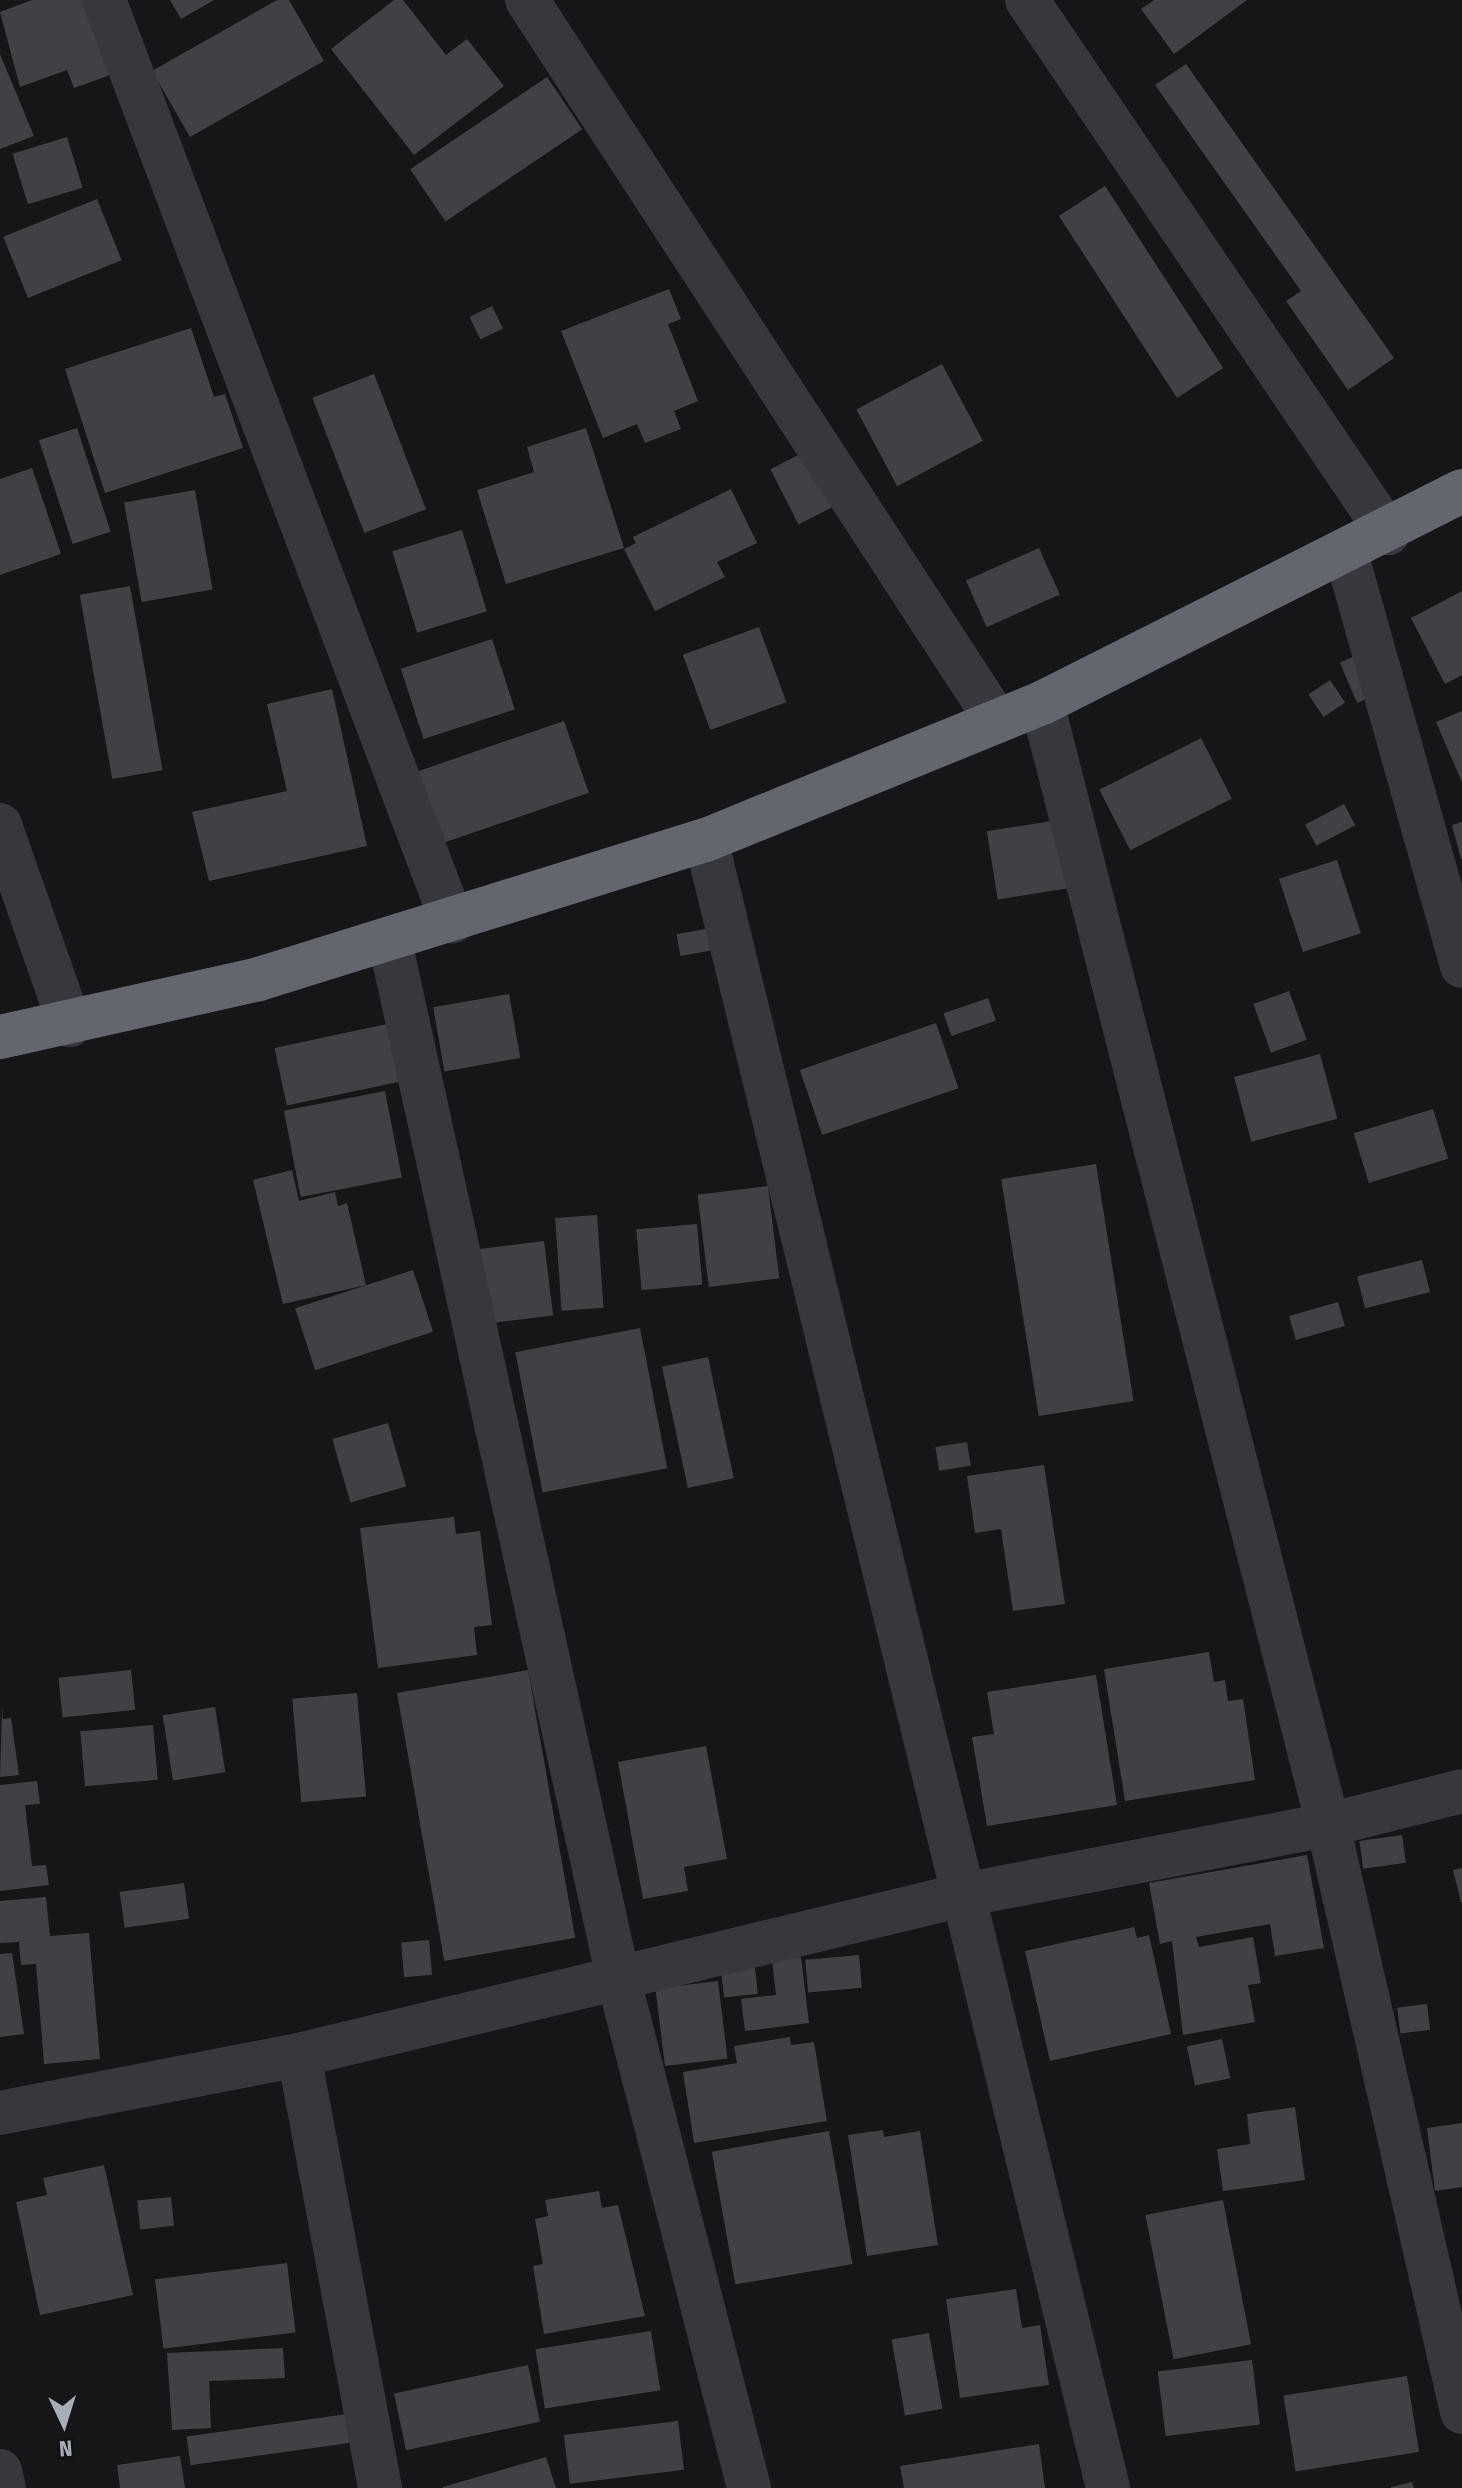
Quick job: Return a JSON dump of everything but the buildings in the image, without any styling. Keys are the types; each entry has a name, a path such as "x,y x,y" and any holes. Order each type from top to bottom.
{"highway":[{"path":"0,1037 70,1025 390,942 706,840 1042,703 1388,533 1462,491"}],"street":[{"path":"104,0 452,921"},
{"path":"527,0 997,721"},
{"path":"1027,0 1388,533"},
{"path":"1346,553 1462,966"},
{"path":"1042,703 1328,1825 1462,2412"},
{"path":"0,825 70,1025"},
{"path":"706,840 1108,2488"},
{"path":"390,942 618,1977 749,2488"},
{"path":"0,2113 299,2055 963,1895 1328,1825 1462,1791"},
{"path":"299,2055 380,2488"},
{"path":"0,2471 4,2488"}]}
